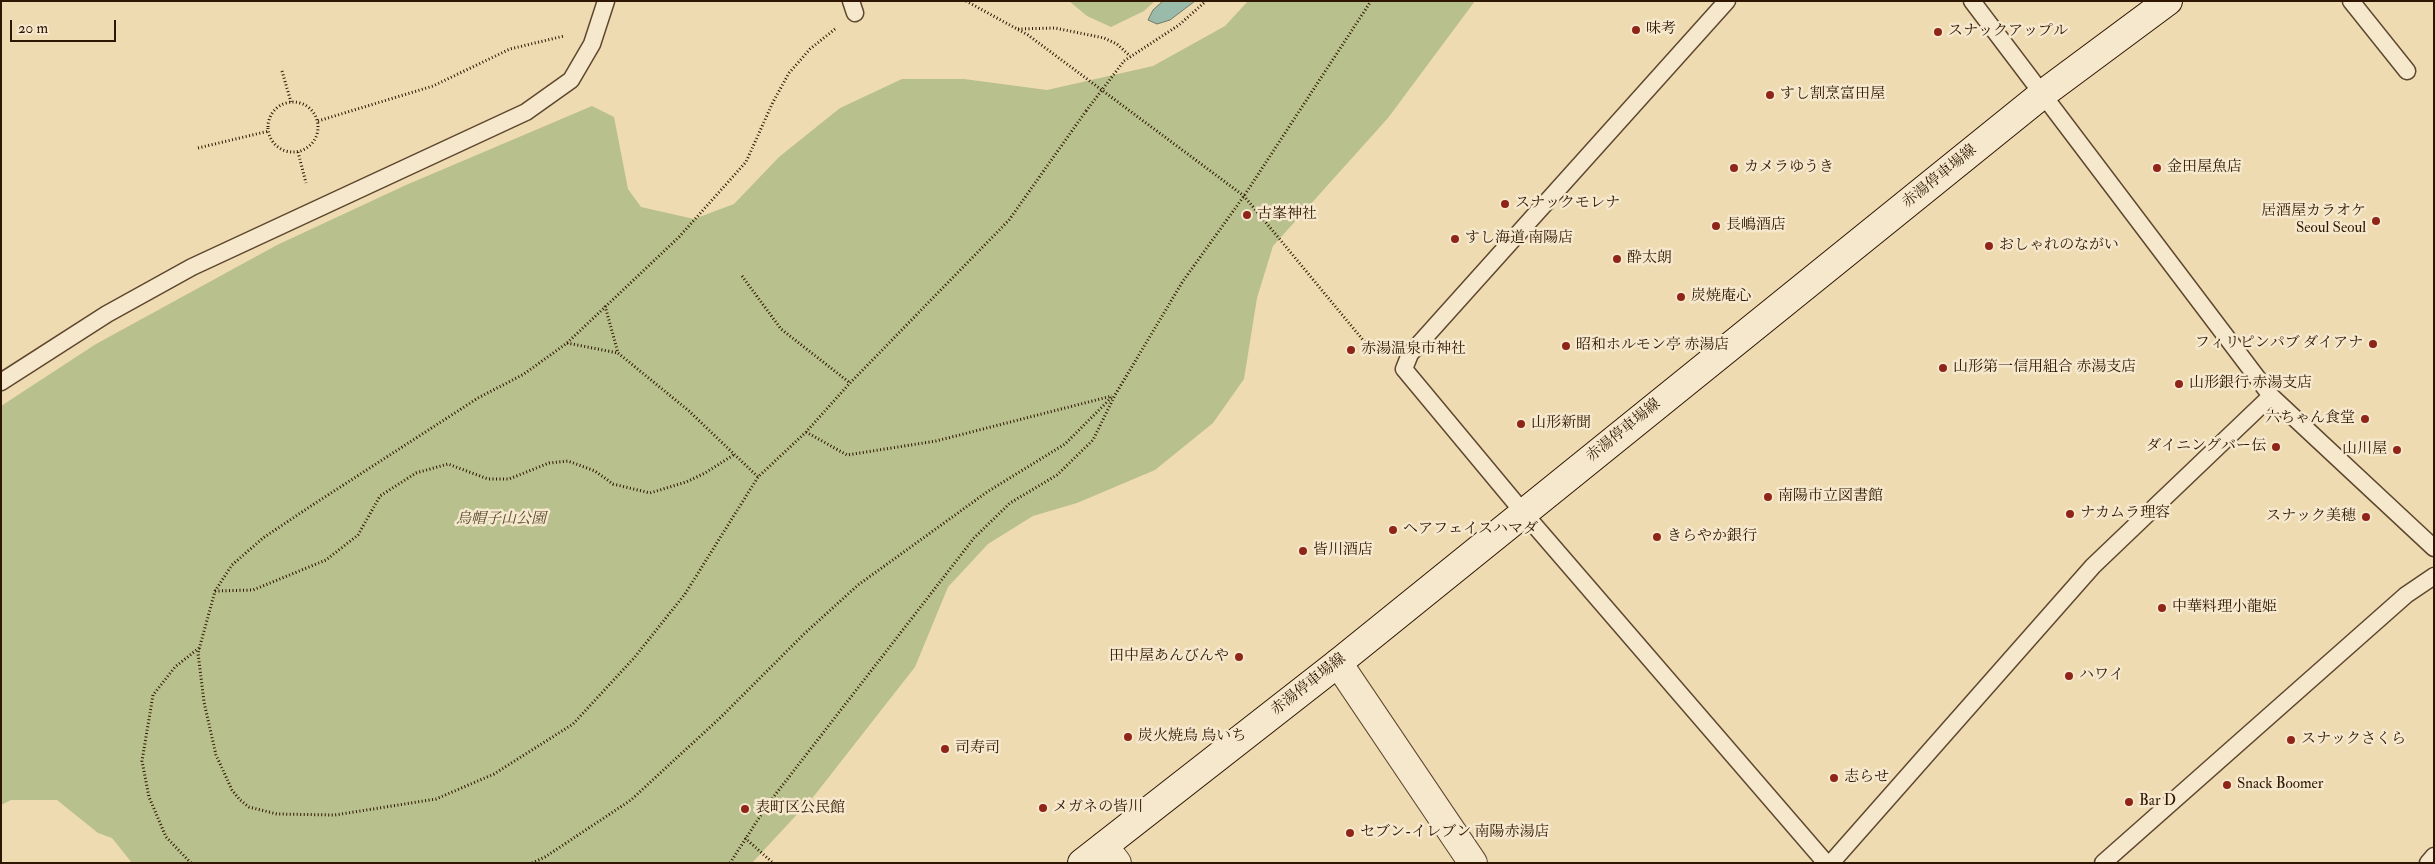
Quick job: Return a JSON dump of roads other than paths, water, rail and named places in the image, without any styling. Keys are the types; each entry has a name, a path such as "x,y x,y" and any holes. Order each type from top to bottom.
{"main road":[{"name":"赤湯停車場線","path":"1082,863 1110,854 1338,663 1523,512 2044,93 2168,1"},
{"path":"1338,663 1473,863"}],"lane":[{"path":"1,382 107,314 192,267 526,112 571,80 592,44 606,1"},
{"path":"1728,1 1410,354 1404,369 1523,512 1826,863"},
{"path":"1972,1 2044,93 2271,396 2434,548"},
{"path":"2351,1 2406,72"},
{"path":"1831,863 2094,566 2271,396"},
{"path":"2103,863 2406,595 2434,576"},
{"path":"2428,863 2434,856"}],"place":[{"name":"味考","path":"1636,30"},
{"name":"スナックアップル","path":"1938,32"},
{"name":"すし割烹富田屋","path":"1770,95"},
{"name":"カメラゆうき","path":"1734,168"},
{"name":"金田屋魚店","path":"2157,168"},
{"name":"スナックモレナ","path":"1505,204"},
{"name":"古峯神社","path":"1247,215"},
{"name":"居酒屋カラオケ Seoul Seoul","path":"2376,221"},
{"name":"長嶋酒店","path":"1716,226"},
{"name":"すし海道 南陽店","path":"1455,239"},
{"name":"おしゃれのながい","path":"1989,246"},
{"name":"酔太朗","path":"1617,259"},
{"name":"炭焼庵心","path":"1681,297"},
{"name":"フィリピンパブ ダイアナ","path":"2373,344"},
{"name":"昭和ホルモン亭 赤湯店","path":"1566,346"},
{"name":"赤湯温泉市神社","path":"1351,350"},
{"name":"山形第一信用組合 赤湯支店","path":"1943,368"},
{"name":"山形銀行 赤湯支店","path":"2179,384"},
{"name":"六ちゃん食堂","path":"2365,419"},
{"name":"山形新聞","path":"1521,424"},
{"name":"ダイニングバー伝","path":"2276,447"},
{"name":"山川屋","path":"2397,450"},
{"name":"南陽市立図書館","path":"1768,497"},
{"name":"ナカムラ理容","path":"2070,514"},
{"name":"スナック美穂","path":"2366,517"},
{"name":"ヘアフェイスハマダ","path":"1393,530"},
{"name":"きらやか銀行","path":"1657,537"},
{"name":"皆川酒店","path":"1303,551"},
{"name":"中華料理小龍姫","path":"2162,608"},
{"name":"田中屋あんびんや","path":"1239,657"},
{"name":"ハワイ","path":"2069,676"},
{"name":"炭火焼鳥 鳥いち","path":"1128,737"},
{"name":"スナックさくら","path":"2291,740"},
{"name":"司寿司","path":"945,749"},
{"name":"志らせ","path":"1834,778"},
{"name":"Snack Boomer","path":"2227,785"},
{"name":"Bar D","path":"2129,802"},
{"name":"メガネの皆川","path":"1043,808"},
{"name":"表町区公民館","path":"745,809"},
{"name":"セブン-イレブン 南陽赤湯店","path":"1350,833"}],"park label":[{"name":"烏帽子山公園","path":"501,520"}]}
